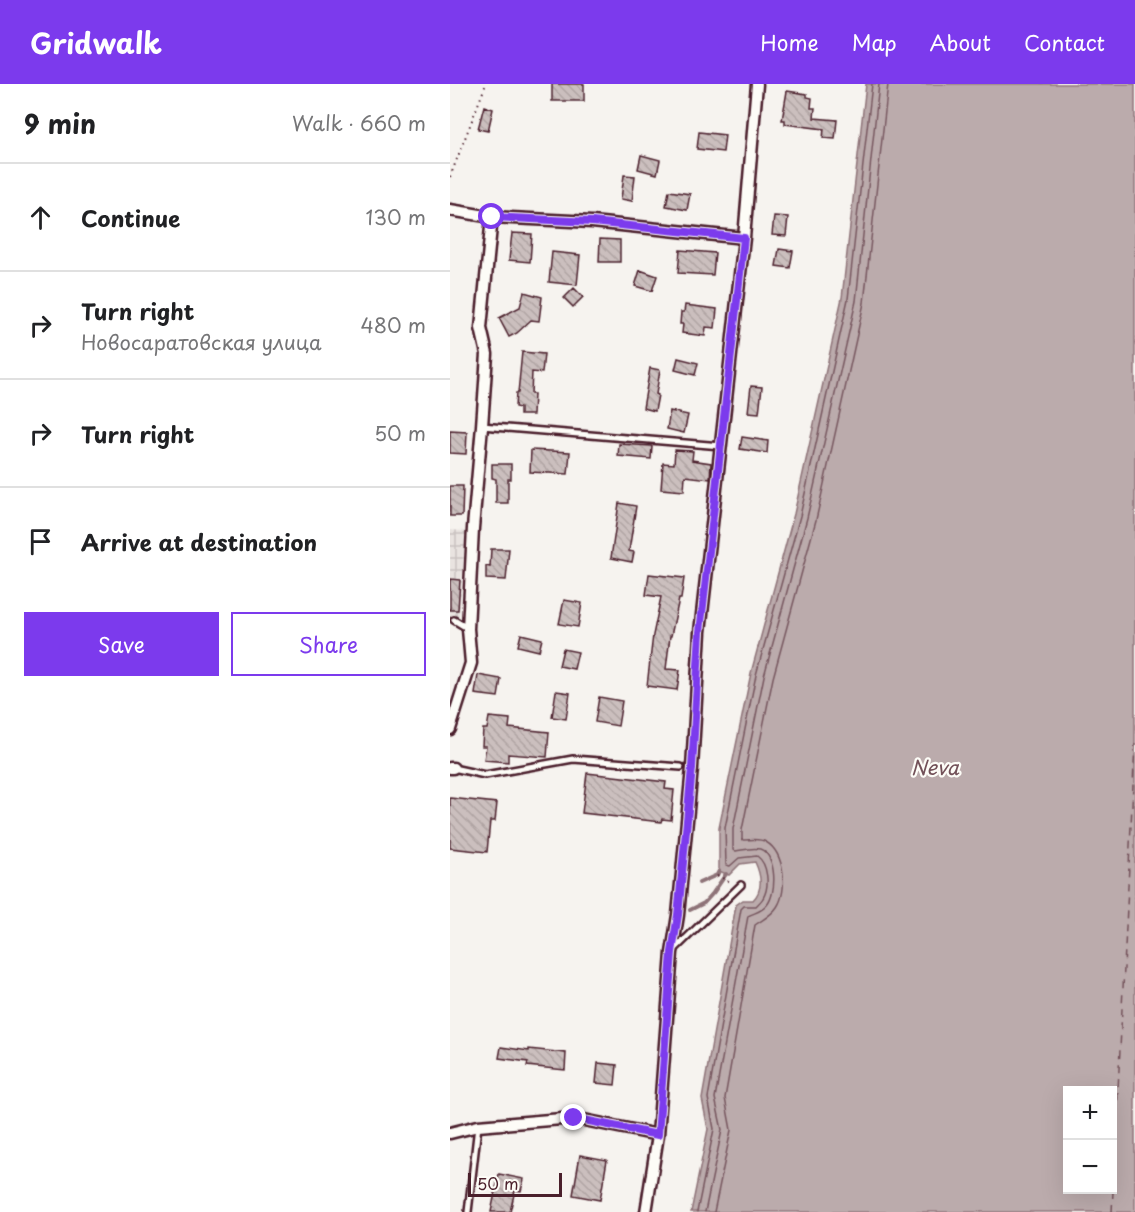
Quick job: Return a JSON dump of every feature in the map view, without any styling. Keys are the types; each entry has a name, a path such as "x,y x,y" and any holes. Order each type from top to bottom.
{"street":[{"path":"646,1212 658,1135 672,952 678,915 692,768 700,632 744,238 757,84"},
{"path":"450,210 492,217 592,222 744,238"},
{"path":"450,729 471,663 468,629 473,528 487,354 481,328 492,217"},
{"path":"450,1133 478,1126 574,1118 658,1135"}],"lane":[{"path":"482,426 721,446"},
{"path":"454,620 468,629"},
{"path":"451,768 485,775 573,759 681,767"},
{"path":"672,952 741,885"},
{"path":"468,1212 478,1126"}],"path":[{"path":"450,177 486,84"},
{"path":"717,875 728,881"}],"shaded area":[{"path":"450,530 466,531 459,615 450,624"}],"water":[{"name":"Neva","path":"866,84 1135,84 1135,1212 691,1212 708,1129 702,1099 736,905 743,900 753,900 760,887 759,872 755,862 740,864 729,875 719,871 719,828 751,673 794,514 842,298"}],"building":[{"path":"552,84 584,84 584,101 552,101"},
{"path":"787,91 807,94 807,97 812,98 811,108 815,108 814,118 837,120 835,139 823,138 824,129 785,124 785,120 782,120"},
{"path":"484,106 493,109 488,131 478,129"},
{"path":"699,132 725,135 723,152 697,149"},
{"path":"641,155 660,160 657,174 638,169"},
{"path":"624,175 635,176 632,201 621,199"},
{"path":"669,191 690,194 687,210 666,206"},
{"path":"774,216 788,217 786,236 772,235"},
{"path":"512,233 532,234 530,262 509,260"},
{"path":"600,239 620,240 620,262 599,262"},
{"path":"779,249 793,251 790,268 776,266"},
{"path":"680,250 715,253 713,275 678,273"},
{"path":"552,252 580,255 577,285 549,282"},
{"path":"640,270 657,276 652,291 635,286"},
{"path":"574,288 583,297 573,307 564,298"},
{"path":"524,292 542,297 539,321 531,320 509,337 499,318 520,307"},
{"path":"685,305 717,309 715,328 706,327 705,336 682,333 681,312 684,312"},
{"path":"522,352 544,354 542,373 532,372 533,415 520,415 520,408 515,407"},
{"path":"678,358 698,363 695,375 675,370"},
{"path":"650,368 660,370 655,411 643,408"},
{"path":"751,386 762,387 759,413 748,412"},
{"path":"670,411 688,415 684,433 667,429"},
{"path":"450,431 467,432 466,454 450,453"},
{"path":"742,437 768,441 767,453 740,449"},
{"path":"619,444 652,446 651,459 618,456"},
{"path":"531,450 570,452 568,474 530,472"},
{"path":"675,450 693,451 692,460 711,463 710,479 685,476 684,491 661,489 663,463 674,464"},
{"path":"492,464 511,464 511,479 508,479 508,503 496,503 496,479 492,478"},
{"path":"450,486 463,486 462,516 450,516"},
{"path":"619,503 636,506 629,551 634,552 632,562 611,558"},
{"path":"491,549 509,549 506,580 486,579 486,566 490,567"},
{"path":"649,574 684,578 681,599 679,599 670,636 666,669 680,670 677,690 647,686 653,635 661,597 646,595"},
{"path":"450,579 460,580 458,610 450,610"},
{"path":"564,600 582,603 578,627 559,624"},
{"path":"521,634 542,639 539,651 518,646"},
{"path":"563,649 578,652 574,669 559,666"},
{"path":"478,675 501,679 498,697 475,694"},
{"path":"556,691 570,693 566,719 552,717"},
{"path":"599,697 622,701 618,726 595,722"},
{"path":"489,717 510,719 509,728 549,732 547,757 508,754 508,762 484,760 486,746 482,746 483,729 487,729"},
{"path":"587,773 666,782 665,789 674,790 671,820 662,819 661,822 582,813"},
{"path":"450,798 497,803 495,821 490,821 487,852 450,848"},
{"path":"501,1047 566,1053 565,1070 527,1066 528,1062 499,1058"},
{"path":"598,1063 617,1065 615,1085 596,1083"},
{"path":"580,1155 607,1160 600,1200 573,1195"},
{"path":"499,1174 524,1179 521,1191 515,1190 510,1212 491,1212"}],"waterway":[{"path":"699,883 717,875 719,871"},
{"path":"690,910 704,903 726,874"}],"ferry route":[{"path":"1112,1212 1135,744"}],"route":[{"path":"492,217 592,222 744,238 700,632 692,768 678,915 672,952 658,1135 574,1118"}]}
